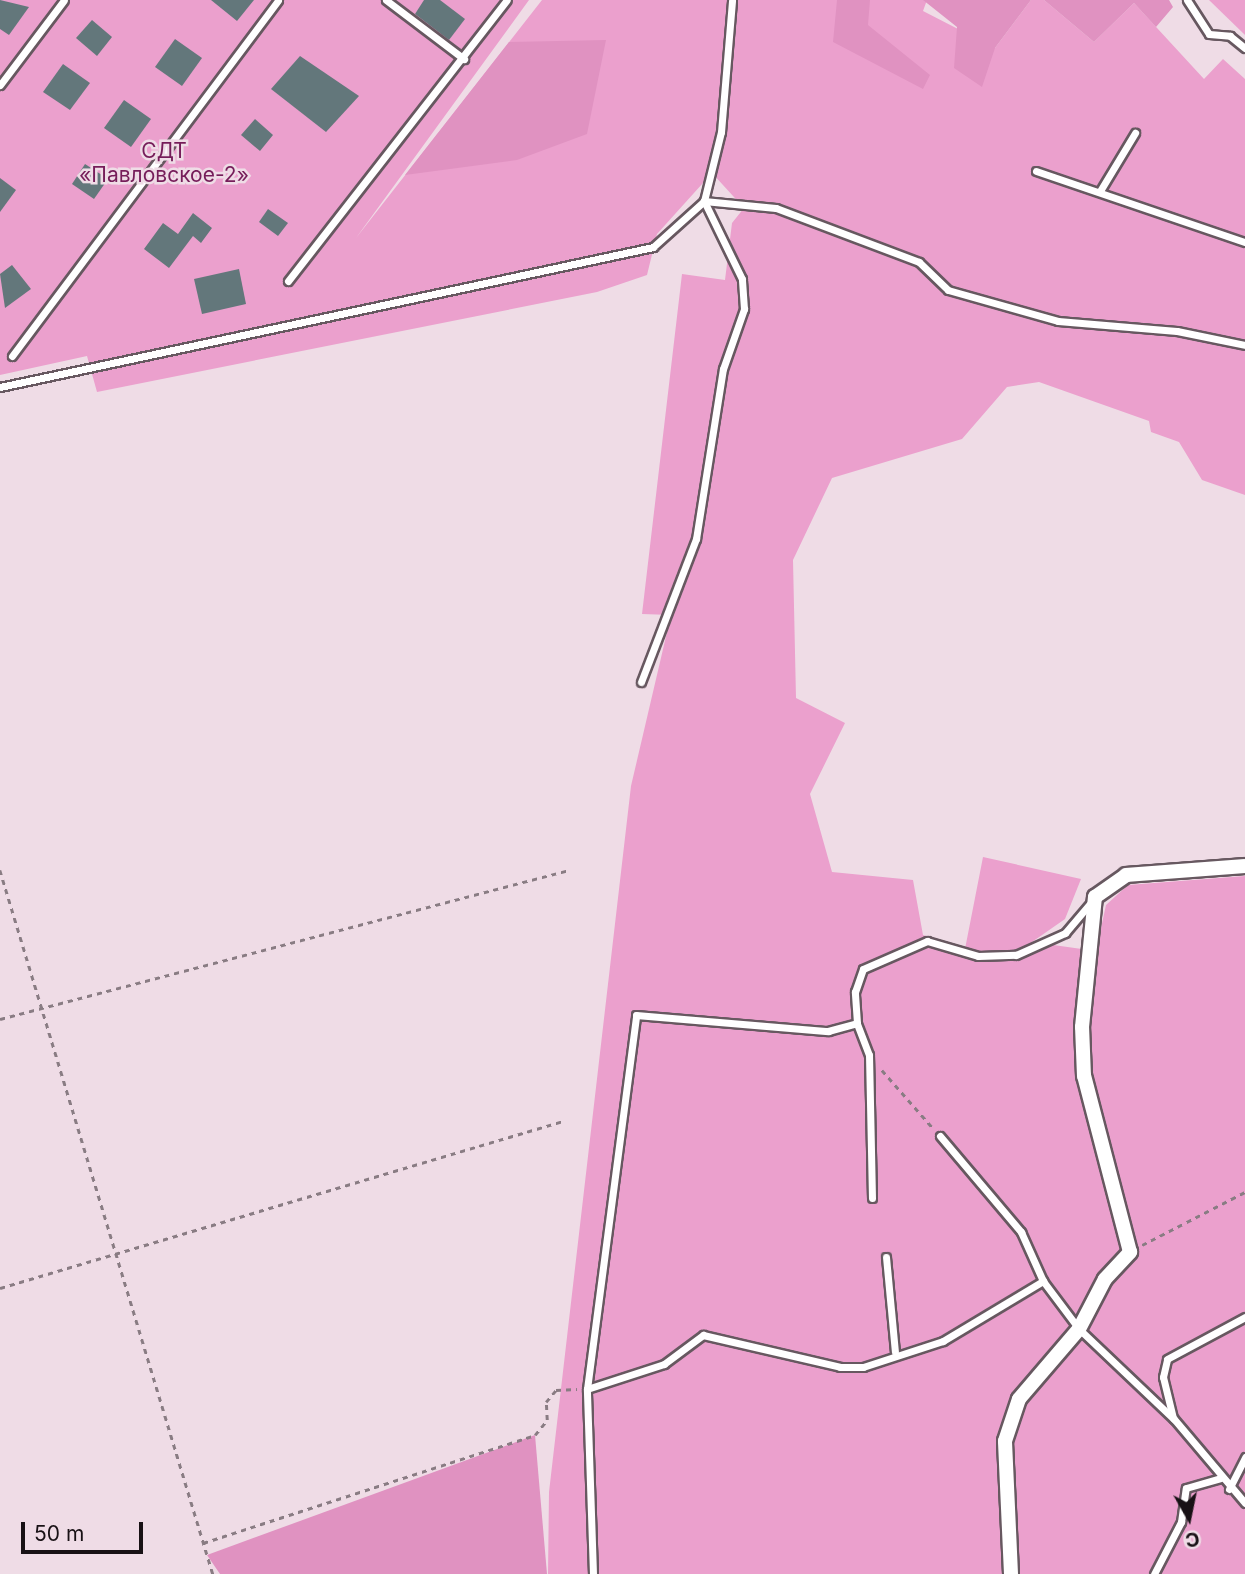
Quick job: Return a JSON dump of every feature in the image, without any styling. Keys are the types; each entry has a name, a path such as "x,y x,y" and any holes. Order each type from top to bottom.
{"street":[{"path":"1011,1574 1005,1441 1019,1399 1079,1329 1105,1279 1130,1252 1084,1076 1082,1027 1095,897 1126,875 1245,866"}],"lane":[{"path":"0,85 64,0"},
{"path":"12,356 278,0"},
{"path":"386,0 464,59"},
{"path":"288,281 464,59 507,0"},
{"path":"0,387 653,247 704,201 721,132 732,0"},
{"path":"1187,0 1209,34 1230,36 1245,48"},
{"path":"1100,191 1135,133"},
{"path":"1036,171 1100,191 1177,224 1245,242"},
{"path":"704,201 776,208 919,262 948,290 1058,321 1177,331 1245,345"},
{"path":"641,682 696,539 723,369 744,309 742,279 704,201"},
{"path":"872,1198 869,1055 857,1023 855,992 863,969 892,951 927,941 978,956 1016,955 1065,933 1095,897"},
{"path":"593,1574 587,1389 636,1014 828,1031 857,1023"},
{"path":"940,1136 1021,1232 1043,1281 1079,1329 1174,1419 1229,1489 1245,1503"},
{"path":"886,1257 895,1352"},
{"path":"587,1389 664,1364 703,1335 840,1367 863,1367 895,1352 943,1341 1043,1281"},
{"path":"1174,1419 1163,1377 1167,1359 1245,1317"},
{"path":"1229,1489 1245,1457"},
{"path":"1154,1574 1181,1522 1186,1488 1220,1478"}],"path":[{"path":"0,870 213,1574"},
{"path":"0,1019 569,870"},
{"path":"869,1055 940,1136"},
{"path":"0,1288 563,1121"},
{"path":"1130,1252 1245,1192"},
{"path":"203,1543 535,1435 556,1391 587,1389"}],"green space":[{"name":"СДТ «Павловское-2»","path":"0,0 529,0 356,238 542,0 927,0 923,11 995,48 1031,0 1044,0 1094,42 1134,3 1204,79 1223,59 1245,79 1245,495 1202,480 1179,442 1151,432 1149,421 1039,382 1007,387 962,439 832,478 793,560 796,698 845,723 810,794 832,872 913,880 923,935 965,949 983,857 1081,879 1065,919 1032,942 1096,951 1106,905 1128,885 1245,876 1245,1574 548,1574 549,1492 631,786 671,615 642,614 682,274 725,280 732,223 744,208 712,173 657,234 647,275 597,292 97,392 87,356 0,375"},
{"path":"1209,0 1245,0 1245,35"}],"shaded area":[{"path":"837,0 870,0 868,25 930,75 923,89 833,42"},
{"path":"923,0 1031,0 995,48 982,87 954,68 957,27"},
{"path":"1044,0 1169,0 1173,7 1156,27 1134,3 1094,42"},
{"path":"606,40 587,134 517,160 405,175 509,42"},
{"path":"535,1435 547,1574 220,1574 207,1555"}],"building":[{"path":"0,0 29,7 9,35 0,29"},
{"path":"211,0 254,0 237,21"},
{"path":"424,0 440,0 465,19 449,40 415,14"},
{"path":"92,20 112,37 97,56 76,38"},
{"path":"175,39 202,58 182,86 155,67"},
{"path":"300,56 359,96 326,132 271,89"},
{"path":"63,64 90,83 70,110 43,92"},
{"path":"124,100 151,119 131,147 104,128"},
{"path":"255,119 273,135 260,151 241,135"},
{"path":"85,164 108,179 94,199 72,184"},
{"path":"0,178 16,190 0,212"},
{"path":"268,209 288,223 278,236 259,222"},
{"path":"193,213 212,228 201,243 193,236 169,268 144,249 163,223 178,234"},
{"path":"12,265 31,289 5,308 0,274"},
{"path":"239,269 246,304 202,314 194,279"}]}
